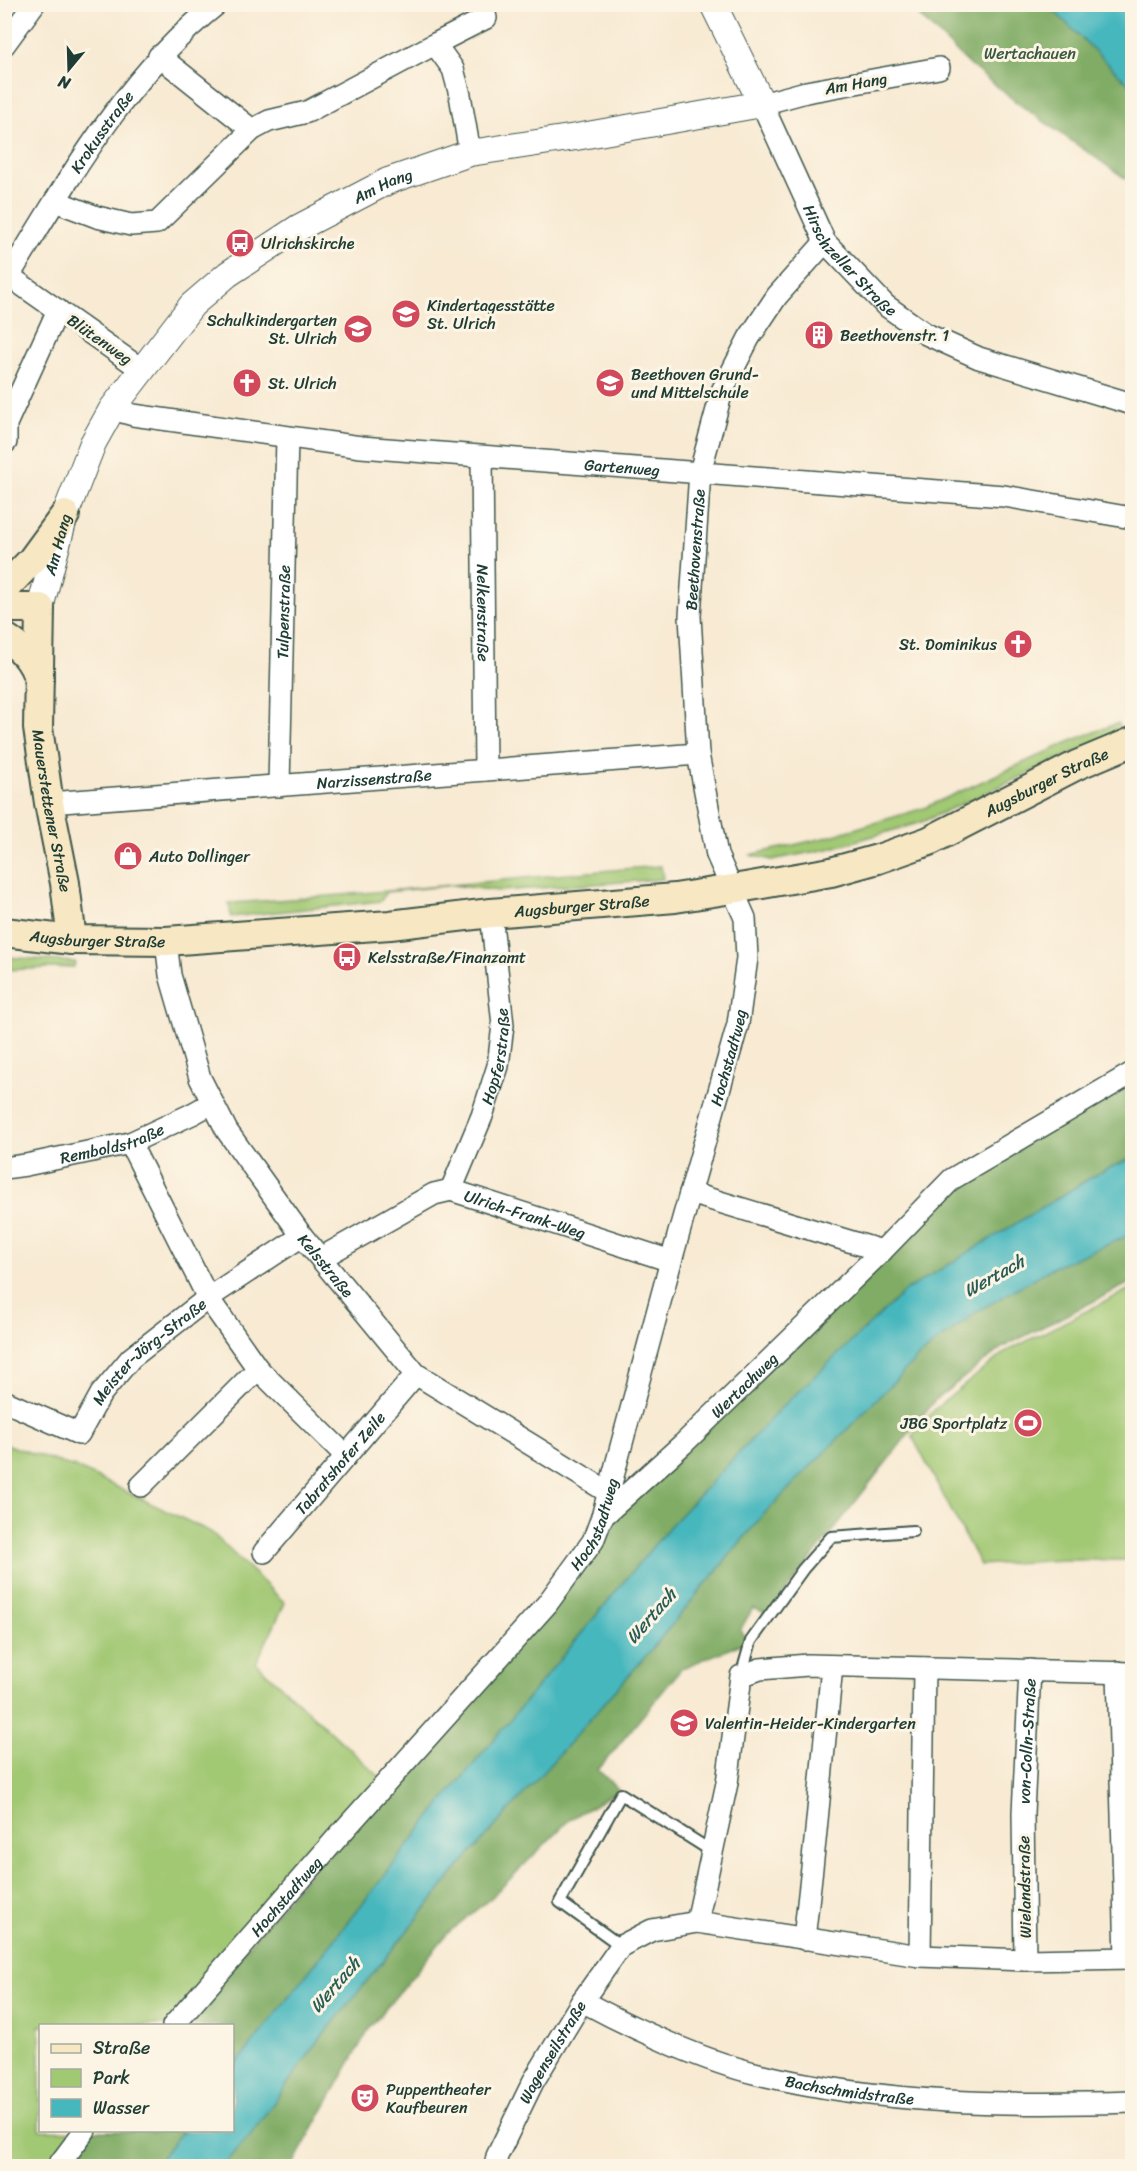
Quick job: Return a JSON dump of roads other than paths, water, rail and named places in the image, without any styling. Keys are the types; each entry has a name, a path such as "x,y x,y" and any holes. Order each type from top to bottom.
{"main road":[{"path":"4,589 32,560 65,515"},
{"path":"4,608 40,608"},
{"name":"Mauerstettener Straße","path":"40,608 38,728 49,803 65,883 72,940"},
{"name":"Mauerstettener Straße","path":"4,636 20,647 33,663 39,681"},
{"name":"Augsburger Straße","path":"4,932 72,940 166,941 390,925 491,913 675,898 733,890 831,872 929,841 1077,765 1132,742"}],"street":[{"path":"4,45 34,4"},
{"name":"Krokusstraße","path":"9,276 55,201 111,119 159,56 217,4"},
{"path":"55,201 97,218 131,225 157,223 252,130 269,121 307,112 486,18 482,4"},
{"name":"Hirschzeller Straße","path":"713,4 825,242 885,304 926,334 980,358 1132,404"},
{"path":"435,44 453,69 470,153"},
{"path":"159,56 252,130"},
{"name":"Am Hang","path":"40,608 65,515 93,443 112,410 192,305 228,274 298,228 388,181 470,153 762,104 806,92 939,68"},
{"name":"Beethovenstraße","path":"733,890 717,855 698,754 690,616 700,472 723,391 749,338 777,296 825,242"},
{"name":"Blütenweg","path":"9,276 141,369"},
{"name":"Blütenweg","path":"6,442 6,424 58,310"},
{"name":"Gartenweg","path":"112,410 133,415 361,447 1004,496 1132,518"},
{"name":"Tulpenstraße","path":"279,786 287,437"},
{"name":"Nelkenstraße","path":"482,457 484,770"},
{"name":"Narzissenstraße","path":"49,803 698,754"},
{"name":"Hochstadtweg","path":"174,2024 547,1604 593,1541 602,1517 738,1024 747,958 746,918 733,890"},
{"name":"Hopferstraße","path":"452,1190 482,1116 498,1066 503,1026 491,913"},
{"name":"Kelsstraße","path":"166,941 170,975 200,1078 227,1131 302,1236 416,1374 608,1492"},
{"name":"Wertachweg","path":"602,1517 683,1444 882,1251 952,1179 1132,1073"},
{"name":"Remboldstraße","path":"4,1168 129,1143 212,1103"},
{"path":"129,1143 208,1298 258,1369 346,1455"},
{"name":"Ulrich-Frank-Weg","path":"321,1258 434,1194 452,1190 671,1261"},
{"path":"690,1193 882,1251"},
{"name":"Meister-Jörg-Straße","path":"4,1401 79,1434 101,1394 132,1358 208,1298 302,1236"},
{"path":"141,1486 258,1369"},
{"name":"Tabratshofer Zeile","path":"264,1552 416,1374"},
{"name":"von-Colln-Straße","path":"741,1676 760,1669 808,1665 1125,1672 1122,1817"},
{"path":"804,1939 832,1666"},
{"path":"920,1956 924,1668"},
{"name":"von-Colln-Straße","path":"1023,1813 1030,1670"},
{"path":"697,1922 727,1783 741,1676"},
{"name":"Wielandstraße","path":"1023,1813 1025,1960"},
{"name":"Wielandstraße","path":"697,1922 920,1956 1025,1960 1129,1958 1122,1817"},
{"name":"Wagenseilstraße","path":"495,2166 497,2156 533,2082 582,2001 621,1946 652,1930 697,1922"},
{"name":"Bachschmidstraße","path":"582,2001 678,2046 722,2062 756,2074 824,2088 921,2101 1037,2105 1132,2102"},
{"path":"58,2166 84,2132"}],"lane":[{"path":"741,1676 751,1641 803,1569 831,1537 913,1531"},
{"path":"621,1946 560,1902 621,1794 713,1852"}],"water":[{"path":"1048,5 1132,5 1132,87 1055,12"},
{"name":"Wertach","path":"1132,1158 1132,1234 1052,1268 976,1312 918,1357 762,1516 645,1657 459,1867 320,2039 251,2134 223,2166 154,2166 182,2132 234,2132 234,2067 444,1800 670,1526 782,1407 905,1291 1097,1174"}],"place":[{"name":"Ulrichskirche","path":"240,243"},
{"name":"Kindertagesstätte St. Ulrich","path":"406,314"},
{"name":"Schulkindergarten St. Ulrich","path":"358,329"},
{"name":"Beethovenstr. 1","path":"819,335"},
{"name":"St. Ulrich","path":"247,383"},
{"name":"Beethoven Grund- und Mittelschule","path":"610,383"},
{"name":"St. Dominikus","path":"1018,644"},
{"name":"Auto Dollinger","path":"128,856"},
{"name":"Kelsstraße/Finanzamt","path":"347,957"},
{"name":"JBG Sportplatz","path":"1028,1423"},
{"name":"Valentin-Heider-Kindergarten","path":"684,1723"},
{"name":"Puppentheater Kaufbeuren","path":"365,2098"}],"park label":[{"name":"Wertachauen","path":"1030,53"}]}
